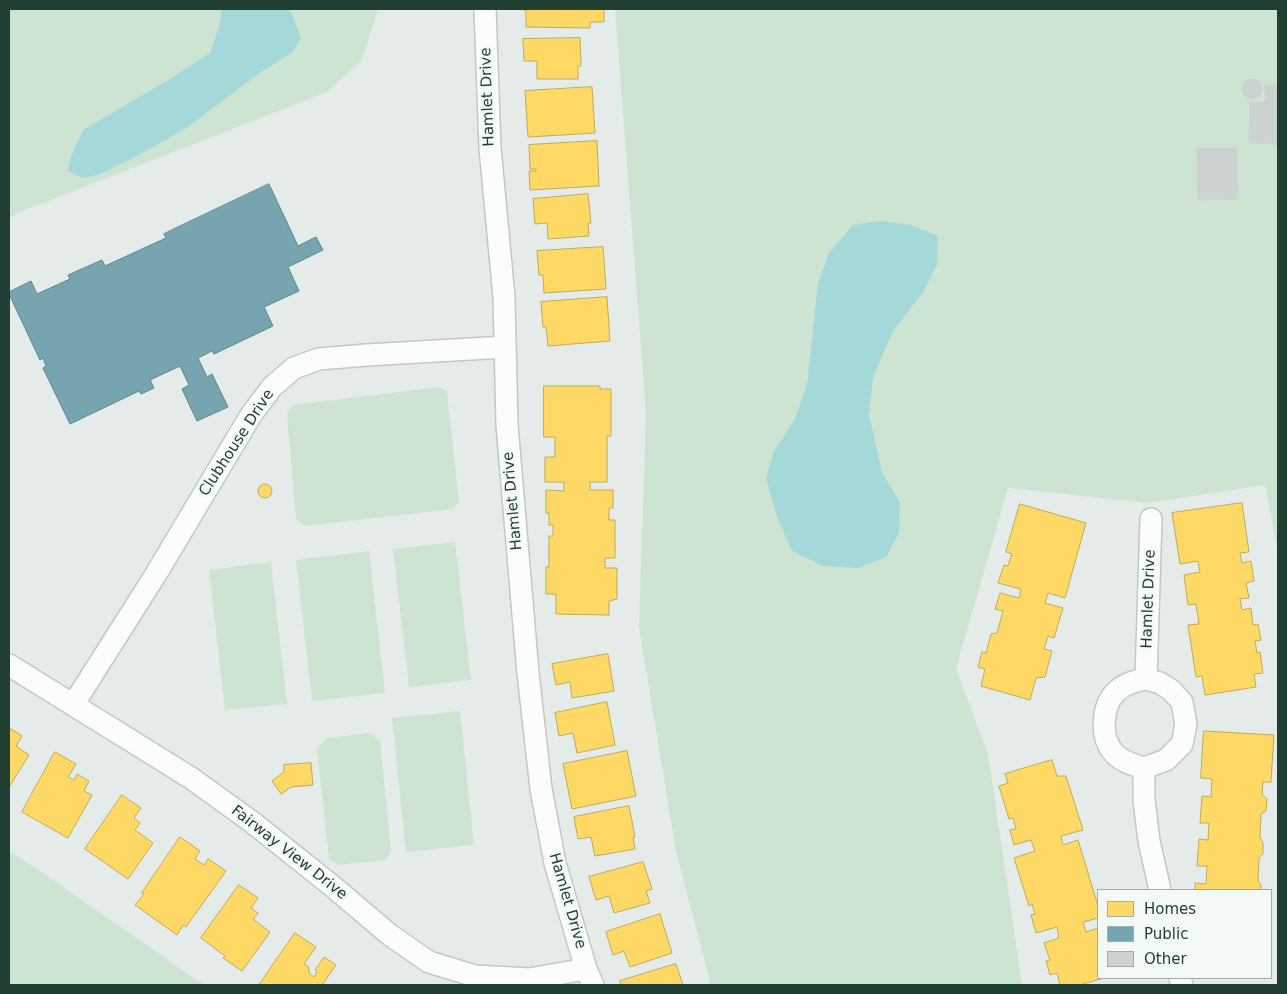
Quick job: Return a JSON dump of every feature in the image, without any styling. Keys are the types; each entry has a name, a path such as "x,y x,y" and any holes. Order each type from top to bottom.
{"street":[{"name":"Hamlet Drive","path":"485,9 490,148 504,297 507,425 528,673 541,789 555,862 590,977"},
{"name":"Clubhouse Drive","path":"73,705 156,574 251,415 272,387 294,368 319,359 505,347"},
{"name":"Hamlet Drive","path":"1146,679 1151,519"},
{"name":"Fairway View Drive","path":"9,664 191,778 252,822 390,935 429,962 475,976 529,979 590,977"},
{"path":"1146,679 1160,682 1182,702 1186,724 1182,744 1166,760 1144,768 1126,762 1112,752 1106,740 1104,723 1107,706 1114,693 1129,682 1146,679"},
{"path":"1144,768 1144,800 1149,841 1160,889"}],"green space":[{"path":"9,9 378,9 362,60 327,92 20,212 9,218"},
{"path":"615,9 1278,9 1278,553 1265,485 1148,503 1008,488 956,669 988,754 1022,985 711,985 676,851 639,627 646,413"},
{"path":"440,387 447,392 459,501 453,509 305,526 296,519 287,414 293,405"},
{"path":"455,542 471,680 409,687 393,549"},
{"path":"369,551 385,693 312,701 296,560"},
{"path":"271,562 287,704 225,710 209,570"},
{"path":"460,711 474,845 406,852 392,718"},
{"path":"370,733 380,741 391,851 385,860 338,865 329,859 317,748 327,738"},
{"path":"9,851 43,873 204,985 9,985"}],"water":[{"path":"222,9 288,9 292,14 301,38 293,52 258,74 189,126 152,148 98,175 83,178 68,171 71,156 83,130 210,53 219,27"},
{"path":"881,221 911,225 938,236 937,264 924,291 893,331 873,377 869,415 882,472 900,503 899,533 886,557 859,568 823,566 792,551 778,519 766,479 774,451 795,419 807,385 818,283 829,253 853,225"}],"building: Homes":[{"path":"523,9 604,9 604,22 590,22 590,28 526,27 526,10"},
{"path":"580,38 581,66 578,66 578,79 537,79 537,61 524,61 523,39"},
{"path":"592,87 595,133 528,137 525,91"},
{"path":"597,141 599,186 530,190 529,171 536,171 536,169 530,169 529,145"},
{"path":"588,194 591,223 588,223 589,236 548,239 547,223 535,224 533,199"},
{"path":"603,247 606,289 544,293 543,275 539,275 537,251"},
{"path":"607,297 610,341 548,346 546,327 543,327 541,302"},
{"path":"544,386 600,386 600,389 611,389 611,436 607,436 607,482 590,482 590,490 613,490 613,508 609,508 609,520 615,520 615,558 605,558 605,568 617,568 617,599 609,601 609,615 556,614 556,594 546,594 546,567 549,567 549,536 553,536 553,525 549,525 549,513 546,513 546,490 564,491 564,482 545,482 545,457 555,457 555,437 544,437"},
{"path":"262,484 268,484 272,491 268,498 262,498 258,494 258,488"},
{"path":"1242,503 1249,552 1240,553 1242,563 1251,561 1254,581 1246,583 1249,598 1240,599 1242,610 1251,608 1253,625 1258,624 1261,640 1255,641 1257,653 1260,652 1263,673 1254,674 1256,687 1205,695 1202,676 1196,677 1188,625 1199,624 1196,604 1188,605 1184,575 1200,572 1198,561 1180,564 1172,513"},
{"path":"1020,504 1086,523 1065,598 1048,593 1045,603 1063,608 1054,638 1048,636 1044,649 1052,651 1045,677 1036,678 1030,700 981,686 985,669 978,667 982,652 986,653 991,634 997,633 1003,611 995,609 1000,593 1019,598 1021,589 998,583 1004,565 1008,566 1012,554 1006,552"},
{"path":"608,654 614,691 572,698 570,682 556,685 552,664"},
{"path":"607,702 615,745 577,753 573,733 559,736 555,713"},
{"path":"11,729 22,736 16,746 29,755 9,787 9,732"},
{"path":"1204,731 1274,735 1271,782 1263,782 1262,795 1267,799 1266,811 1261,814 1260,837 1263,843 1263,854 1259,858 1258,881 1261,889 1195,889 1195,883 1206,884 1207,866 1197,866 1199,839 1208,840 1209,823 1200,823 1202,796 1211,797 1212,779 1201,778"},
{"path":"627,751 636,796 572,809 563,764"},
{"path":"55,752 76,764 68,777 74,780 77,774 89,781 84,791 92,795 68,838 22,812"},
{"path":"1052,760 1057,776 1066,776 1083,830 1061,836 1063,845 1078,840 1097,903 1097,918 1083,922 1086,932 1097,928 1097,979 1101,979 1080,985 1060,985 1057,973 1050,975 1046,961 1050,960 1044,943 1059,938 1057,927 1036,933 1031,915 1035,914 1032,904 1029,906 1014,858 1035,851 1031,840 1014,845 1010,830 1016,829 1013,818 1009,819 999,786 1008,783 1005,774"},
{"path":"311,763 313,785 291,787 281,794 272,781 284,772 284,765"},
{"path":"122,795 141,808 134,818 140,823 135,830 153,843 128,879 85,849"},
{"path":"629,806 635,837 633,837 635,849 595,856 591,837 578,839 574,817"},
{"path":"180,837 200,851 195,859 204,865 208,859 226,871 186,927 183,925 177,935 135,905"},
{"path":"643,862 652,889 646,891 650,903 614,913 609,896 596,900 589,877"},
{"path":"239,885 258,898 251,908 258,913 253,919 270,932 242,971 223,958 225,956 201,938"},
{"path":"660,914 672,953 630,967 624,951 613,955 606,932"},
{"path":"295,933 316,947 304,964 309,967 309,973 314,977 317,972 315,970 324,957 336,965 322,985 259,985"},
{"path":"676,964 683,985 621,985 620,981"}],"building: Public":[{"path":"269,184 298,246 316,237 323,250 288,267 299,291 264,307 273,326 214,354 212,351 198,358 207,377 212,374 228,407 197,421 182,389 189,385 180,366 150,380 154,388 141,394 139,391 70,424 43,368 46,366 43,358 40,360 9,292 31,281 37,294 70,279 68,275 102,260 105,266 166,238 164,234"}],"building: Other":[{"path":"1248,79 1256,79 1262,85 1262,93 1256,99 1248,99 1242,93 1242,85"},
{"path":"1265,85 1278,85 1278,144 1249,143 1250,102 1265,102"},
{"path":"1197,148 1237,148 1238,199 1198,200"}]}
